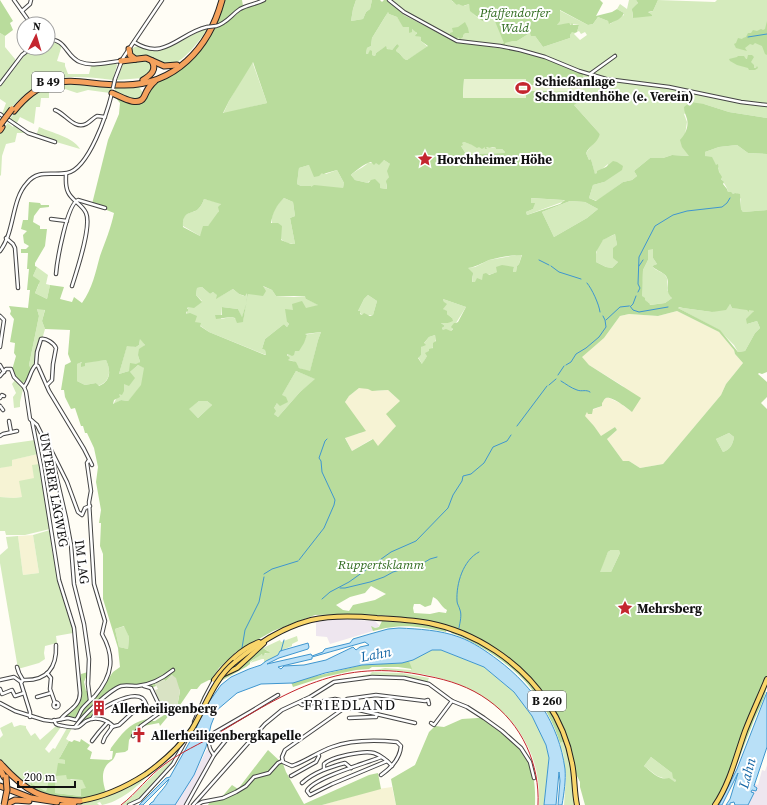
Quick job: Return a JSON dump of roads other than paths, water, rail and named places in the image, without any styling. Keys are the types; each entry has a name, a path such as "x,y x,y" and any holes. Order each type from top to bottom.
{"highway":[{"name":"B 49","path":"1,128 24,96 46,83 58,79 76,78 120,82 143,80 163,73 177,65 192,52 203,39 221,0"},
{"name":"B 49","path":"13,110 35,92 45,86 58,82 75,81 131,85 157,79 180,67 199,49 211,30 221,0"},
{"path":"129,49 131,56 135,59"},
{"path":"121,61 145,57 164,66 177,65"},
{"path":"143,80 150,76 154,71 154,65 151,60"},
{"path":"112,91 136,102 141,101 149,87 157,79"},
{"path":"131,85 142,88 144,96"},
{"path":"0,766 5,777 7,790 4,805"},
{"path":"0,766 14,779 32,792 54,799 80,801"},
{"name":"B 260","path":"0,786 23,796 39,800 64,803 80,801"},
{"path":"4,805 12,800 50,805"},
{"name":"B 260","path":"62,805 80,801"}],"main road":[{"name":"B 260","path":"214,680 233,657 250,646 310,620 352,616 430,623 457,631 474,638 498,653 522,672 541,693 553,711 562,730 570,753 577,805"},
{"name":"B 260","path":"80,801 101,797 120,789 146,774 166,759 182,742 195,724 214,685 224,672 235,662 267,639"},
{"name":"B 260","path":"214,680 237,668 267,639"},
{"path":"715,805 731,773 746,730 767,679"}],"street":[{"path":"14,0 25,16"},
{"path":"22,11 28,6 31,0"},
{"path":"0,250 6,238 20,194 26,183 40,174 66,174 78,168 88,152 105,117 121,61 162,0"},
{"path":"134,42 147,48 158,49 206,27 225,23 241,8 264,0"},
{"path":"389,0 404,12 457,41 520,50 545,57 590,75 618,81 669,87 741,102 767,105"},
{"path":"56,41 61,43 73,58 81,63 96,64 121,61"},
{"path":"0,84 21,56"},
{"path":"590,75 615,56"},
{"path":"55,110 60,112 75,124 79,125 86,124 97,116 105,117"},
{"path":"0,114 4,117"},
{"path":"9,120 28,133 55,142"},
{"path":"66,174 67,190 70,196 85,210 88,223 72,286"},
{"path":"76,201 78,200 105,208"},
{"path":"56,274 58,258 70,210 76,201"},
{"path":"51,219 67,221"},
{"path":"6,238 15,248 18,288"},
{"path":"0,316 4,320 0,347"},
{"path":"0,376 8,368 11,369 14,377 24,387 36,365 37,352 41,339 44,339 56,348 52,380 47,385"},
{"path":"0,365 4,372"},
{"path":"36,365 40,368 47,385 67,422 84,448 92,465"},
{"name":"IM LAG","path":"24,387 28,411 32,421 43,437 54,466 71,545 74,584 84,624 88,654 88,684 90,700"},
{"path":"0,398 2,395 4,396"},
{"path":"0,406 4,410"},
{"path":"9,420 11,432"},
{"name":"UNTERER LAGWEG","path":"32,421 41,466 59,580 74,628 74,644 80,699 75,706 60,720"},
{"path":"0,436 17,431"},
{"path":"43,437 47,441 59,466 78,512 82,515 85,508 90,505"},
{"path":"0,703 15,711 44,720 60,720 67,718 77,719 82,709 95,696 110,674 111,663 108,644 102,634 105,621 94,584 90,491 87,463 89,460"},
{"path":"0,680 14,677 22,681 33,680 41,677 47,673 54,663 56,645"},
{"path":"17,667 22,681 30,716"},
{"path":"141,686 163,678 173,670"},
{"path":"47,673 51,678 51,693 55,703"},
{"path":"194,805 265,724 282,710 299,703 334,682 374,676 404,678 422,682 433,687 452,701 484,718 502,731 518,746 530,762 534,778"},
{"path":"129,805 140,800 175,760 214,680"},
{"path":"75,727 113,690 124,685 151,688 162,711 141,726 133,736"},
{"path":"0,689 2,694 12,690 15,698 24,693"},
{"path":"37,697 51,693"},
{"path":"214,755 210,748 209,741 212,734 278,695"},
{"path":"299,703 302,705 335,699 344,701 347,699 376,695 424,701 428,700 429,704"},
{"path":"54,720 56,724 59,725 78,727 92,719 94,715 106,707 127,697 140,697 144,700 147,708 132,713 119,725 112,726 103,742"},
{"path":"344,701 346,707"},
{"path":"431,723 434,725 438,721 452,701"},
{"path":"346,707 415,723"},
{"path":"282,761 285,750 346,707"},
{"path":"348,718 376,717 377,714"},
{"path":"92,719 100,719 108,722 112,726"},
{"path":"92,741 108,722"},
{"path":"186,805 214,755 231,734"},
{"path":"282,761 292,766 331,747 356,742 397,742 401,746 397,760 381,775"},
{"path":"324,769 324,764 328,760 372,752 387,761 392,766"},
{"path":"291,776 316,762 319,756 318,754"},
{"path":"381,757 326,778 309,788 307,791 308,794 312,794 387,761"},
{"path":"197,805 202,802 223,798 236,792 246,786 254,777 269,773 278,763 282,761"},
{"path":"302,783 324,769 345,763 350,768"}],"water":[{"name":"Lahn","path":"399,628 429,630 459,637 489,653 523,682 543,708 557,737 565,769 562,805 558,805 560,781 559,772 556,805 544,805 549,758 546,745 532,716 514,692 484,667 441,650 432,650 413,660 402,663 362,665 325,673 293,683 261,684 237,693 217,710 211,725 206,747 194,775 175,805 149,805 153,802 169,779 143,805 139,805 166,778 170,777 193,736 204,709 221,685 231,677 261,665 278,655 280,651 308,643 309,647 308,649 279,658 267,664 311,654 312,656 323,652 325,649 350,643 353,639 388,629","holes":["365,642 369,645 360,647 356,650 353,647 326,660 304,665 284,666 281,669 278,667 312,659 312,657"]},
{"name":"Lahn","path":"767,692 767,747 754,786 757,788 756,791 752,790 751,792 754,793 748,805 735,805 734,802 730,803 730,805 726,805 730,799 738,773 722,805 719,805 737,769"}],"waterway":[{"path":"748,37 767,34"},
{"path":"638,292 640,288 638,284 639,257 655,226 673,215 687,211 722,207 730,198"},
{"path":"539,260 549,265"},
{"path":"639,266 643,260"},
{"path":"551,266 559,272 581,279"},
{"path":"587,283 595,297 600,312"},
{"path":"631,306 636,296"},
{"path":"606,320 620,307 629,306"},
{"path":"630,306 633,310 639,312 668,307"},
{"path":"566,365 571,362 576,354 599,337 606,327 603,316"},
{"path":"558,375 564,366"},
{"path":"549,385 556,379"},
{"path":"561,381 577,390 590,392"},
{"path":"517,426 547,386"},
{"path":"322,599 330,592 349,582 391,552 416,541 448,508 453,495 462,481 463,476 471,474 484,463 493,447 507,441 511,435"},
{"path":"299,560 324,528 334,505 335,500 322,472 321,461 319,458 327,439"},
{"path":"459,628 461,619 460,609 457,602 459,580 469,561 479,552"},
{"path":"425,562 437,557"},
{"path":"264,574 272,569 298,561"},
{"path":"340,588 370,582 393,572 410,570 421,565"},
{"path":"242,648 245,630 259,602 264,577"},
{"path":"281,651 284,640"}],"railway":[{"path":"121,805 153,774 171,760 268,704 316,682 341,675 368,671 396,671 427,676 467,688 488,700 510,721 526,746 536,775 538,805"}],"place":[{"name":"Schießanlage Schmidtenhöhe (e. Verein)","path":"523,88"},
{"name":"Horchheimer Höhe","path":"425,159"},
{"name":"Mehrsberg","path":"625,608"},
{"name":"Allerheiligenberg","path":"99,708"},
{"name":"Allerheiligenbergkapelle","path":"139,735"}],"district":[{"name":"FRIEDLAND","path":"350,704"}],"park label":[{"name":"Pfaffendorfer Wald","path":"515,20"},
{"name":"Ruppertsklamm","path":"381,564"}]}
